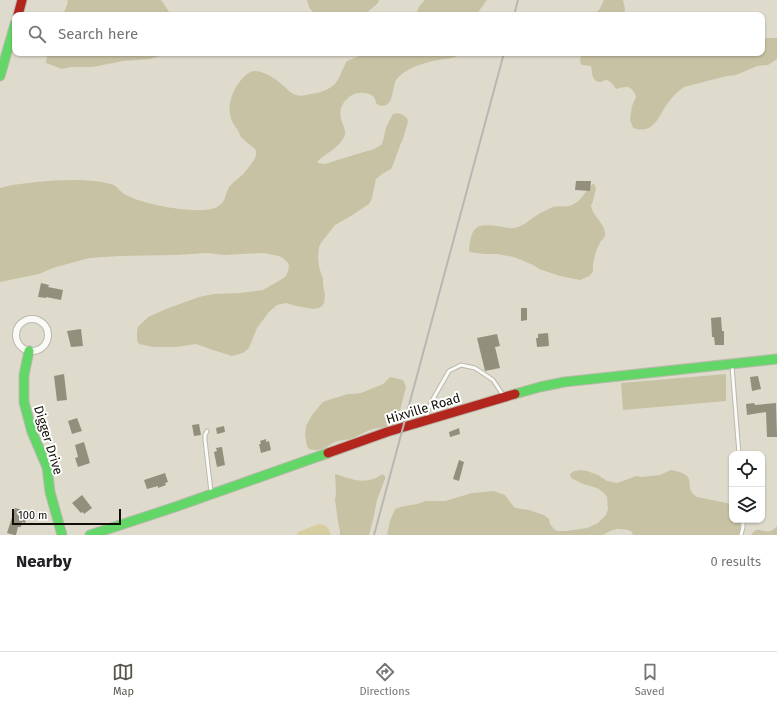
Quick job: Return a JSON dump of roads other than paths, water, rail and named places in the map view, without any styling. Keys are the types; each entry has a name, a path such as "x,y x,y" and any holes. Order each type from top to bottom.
{"main road":[{"path":"19,12 22,0"},
{"path":"0,76 12,34"},
{"name":"Digger Drive","path":"29,351 24,375 24,402 32,432 47,467 50,492 62,535"},
{"name":"Hixville Road","path":"90,535 376,436 540,387 564,382 777,359"}],"street":[{"path":"34,319 45,326 48,338 44,346 33,351 29,351 25,350 18,344 15,336 17,328 22,322 34,319"}],"lane":[{"path":"732,364 739,451"},
{"path":"427,420 428,410 433,399 449,372 461,365 474,368 494,380 504,397"},
{"path":"207,431 205,440 209,481 212,494"},
{"path":"741,535 743,523"}],"railway":[{"path":"515,12 518,0"},
{"path":"374,535 503,56"}]}
